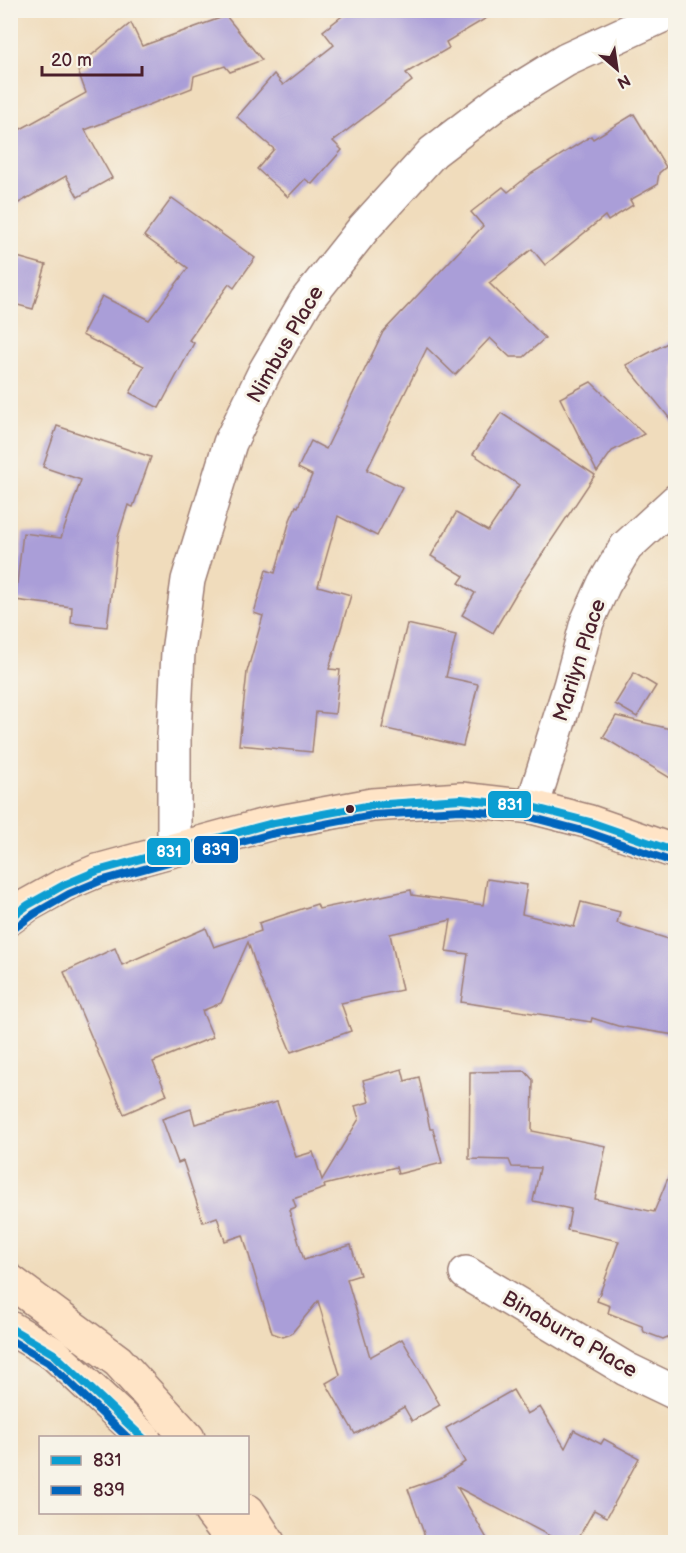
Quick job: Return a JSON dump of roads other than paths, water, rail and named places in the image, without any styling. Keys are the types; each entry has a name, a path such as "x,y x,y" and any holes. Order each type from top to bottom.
{"street":[{"name":"Nimbus Place","path":"174,848 174,735 178,652 188,580 230,443 265,372 306,301 364,228 434,152 501,100 566,60 675,10"},
{"name":"Marilyn Place","path":"532,807 570,686 587,622 604,584 626,547 675,501"},
{"path":"10,918 64,885 97,871 174,848 269,824 372,806 461,799 532,807 590,822 675,852"},
{"name":"Binaburra Place","path":"466,1273 626,1369 675,1393"},
{"path":"10,1281 118,1361 187,1436"},
{"path":"10,1328 54,1354 143,1436"},
{"path":"249,1513 268,1542"},
{"path":"213,1514 234,1542"}]}
